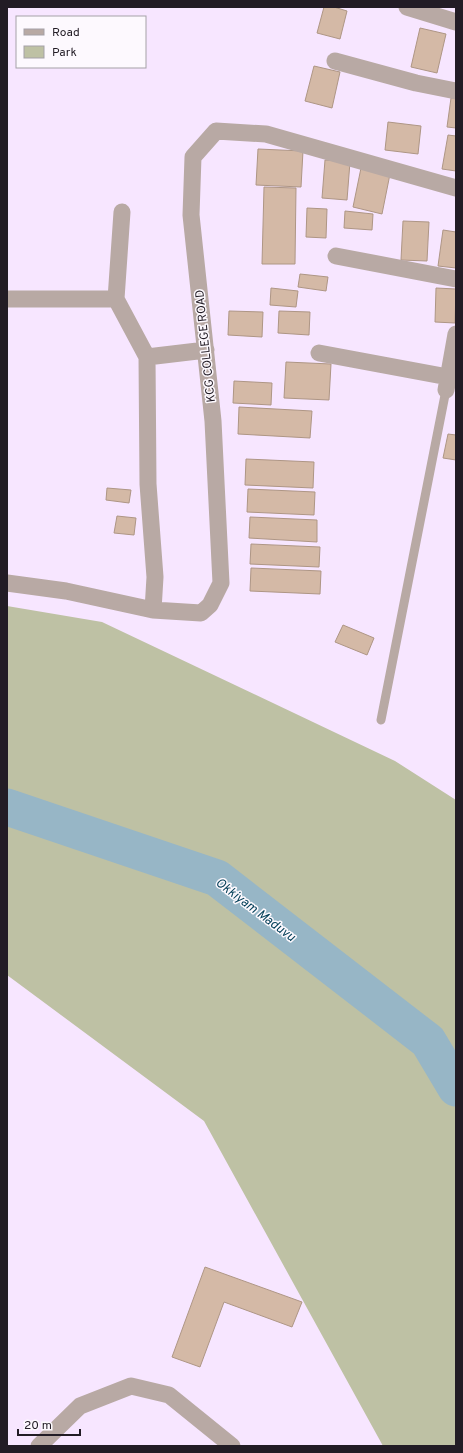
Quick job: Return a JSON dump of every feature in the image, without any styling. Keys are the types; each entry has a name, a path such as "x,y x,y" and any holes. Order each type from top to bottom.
{"street":[{"path":"407,7 456,22"},
{"path":"335,61 416,83 456,91"},
{"name":"KCG COLLEGE ROAD","path":"7,583 66,591 153,610 201,613 210,605 221,583 213,421 191,215 193,157 216,131 266,134 456,188"},
{"path":"122,212 116,299 147,357 148,484 155,577 153,610"},
{"path":"336,256 456,279"},
{"path":"7,299 116,299"},
{"path":"319,353 449,384 456,334"},
{"path":"147,357 206,350"},
{"path":"39,1446 80,1406 131,1386 169,1395 232,1446"}],"lane":[{"path":"381,720 449,384"}],"green space":[{"path":"7,606 102,622 395,761 456,800 456,1446 383,1446 204,1121 7,975"}],"building":[{"path":"324,7 334,7 347,11 340,39 317,33"},
{"path":"420,28 446,34 437,73 411,67"},
{"path":"314,66 340,72 332,108 305,101"},
{"path":"451,98 456,98 456,128 447,127"},
{"path":"388,122 421,126 418,154 385,150"},
{"path":"448,135 456,136 456,171 442,169"},
{"path":"258,149 303,151 301,187 256,185"},
{"path":"325,160 350,162 347,200 322,198"},
{"path":"361,168 390,174 382,214 353,207"},
{"path":"264,187 296,188 295,264 262,264"},
{"path":"307,208 327,209 326,238 306,237"},
{"path":"345,211 373,214 372,230 344,228"},
{"path":"403,221 429,222 427,261 401,260"},
{"path":"443,230 456,232 456,268 438,266"},
{"path":"300,274 328,277 326,291 298,287"},
{"path":"271,288 298,291 296,307 270,305"},
{"path":"436,288 456,289 455,323 435,322"},
{"path":"229,311 263,312 262,337 228,335"},
{"path":"279,311 310,312 309,335 278,333"},
{"path":"286,362 331,364 329,400 284,398"},
{"path":"234,381 272,383 271,405 233,403"},
{"path":"239,407 312,411 310,438 238,434"},
{"path":"448,434 456,435 456,460 443,458"},
{"path":"246,459 314,462 313,488 245,485"},
{"path":"107,488 131,490 129,503 106,500"},
{"path":"248,489 315,492 314,515 247,512"},
{"path":"117,516 136,518 134,535 114,533"},
{"path":"250,517 317,520 317,542 249,538"},
{"path":"251,544 320,547 319,567 250,564"},
{"path":"251,568 321,571 320,594 250,591"},
{"path":"343,625 374,638 367,655 335,642"},
{"path":"205,1267 302,1302 292,1327 224,1302 200,1367 172,1357"}],"waterway":[{"name":"Okkiyam Maduvu","path":"7,807 217,878 428,1041 456,1088"}]}
